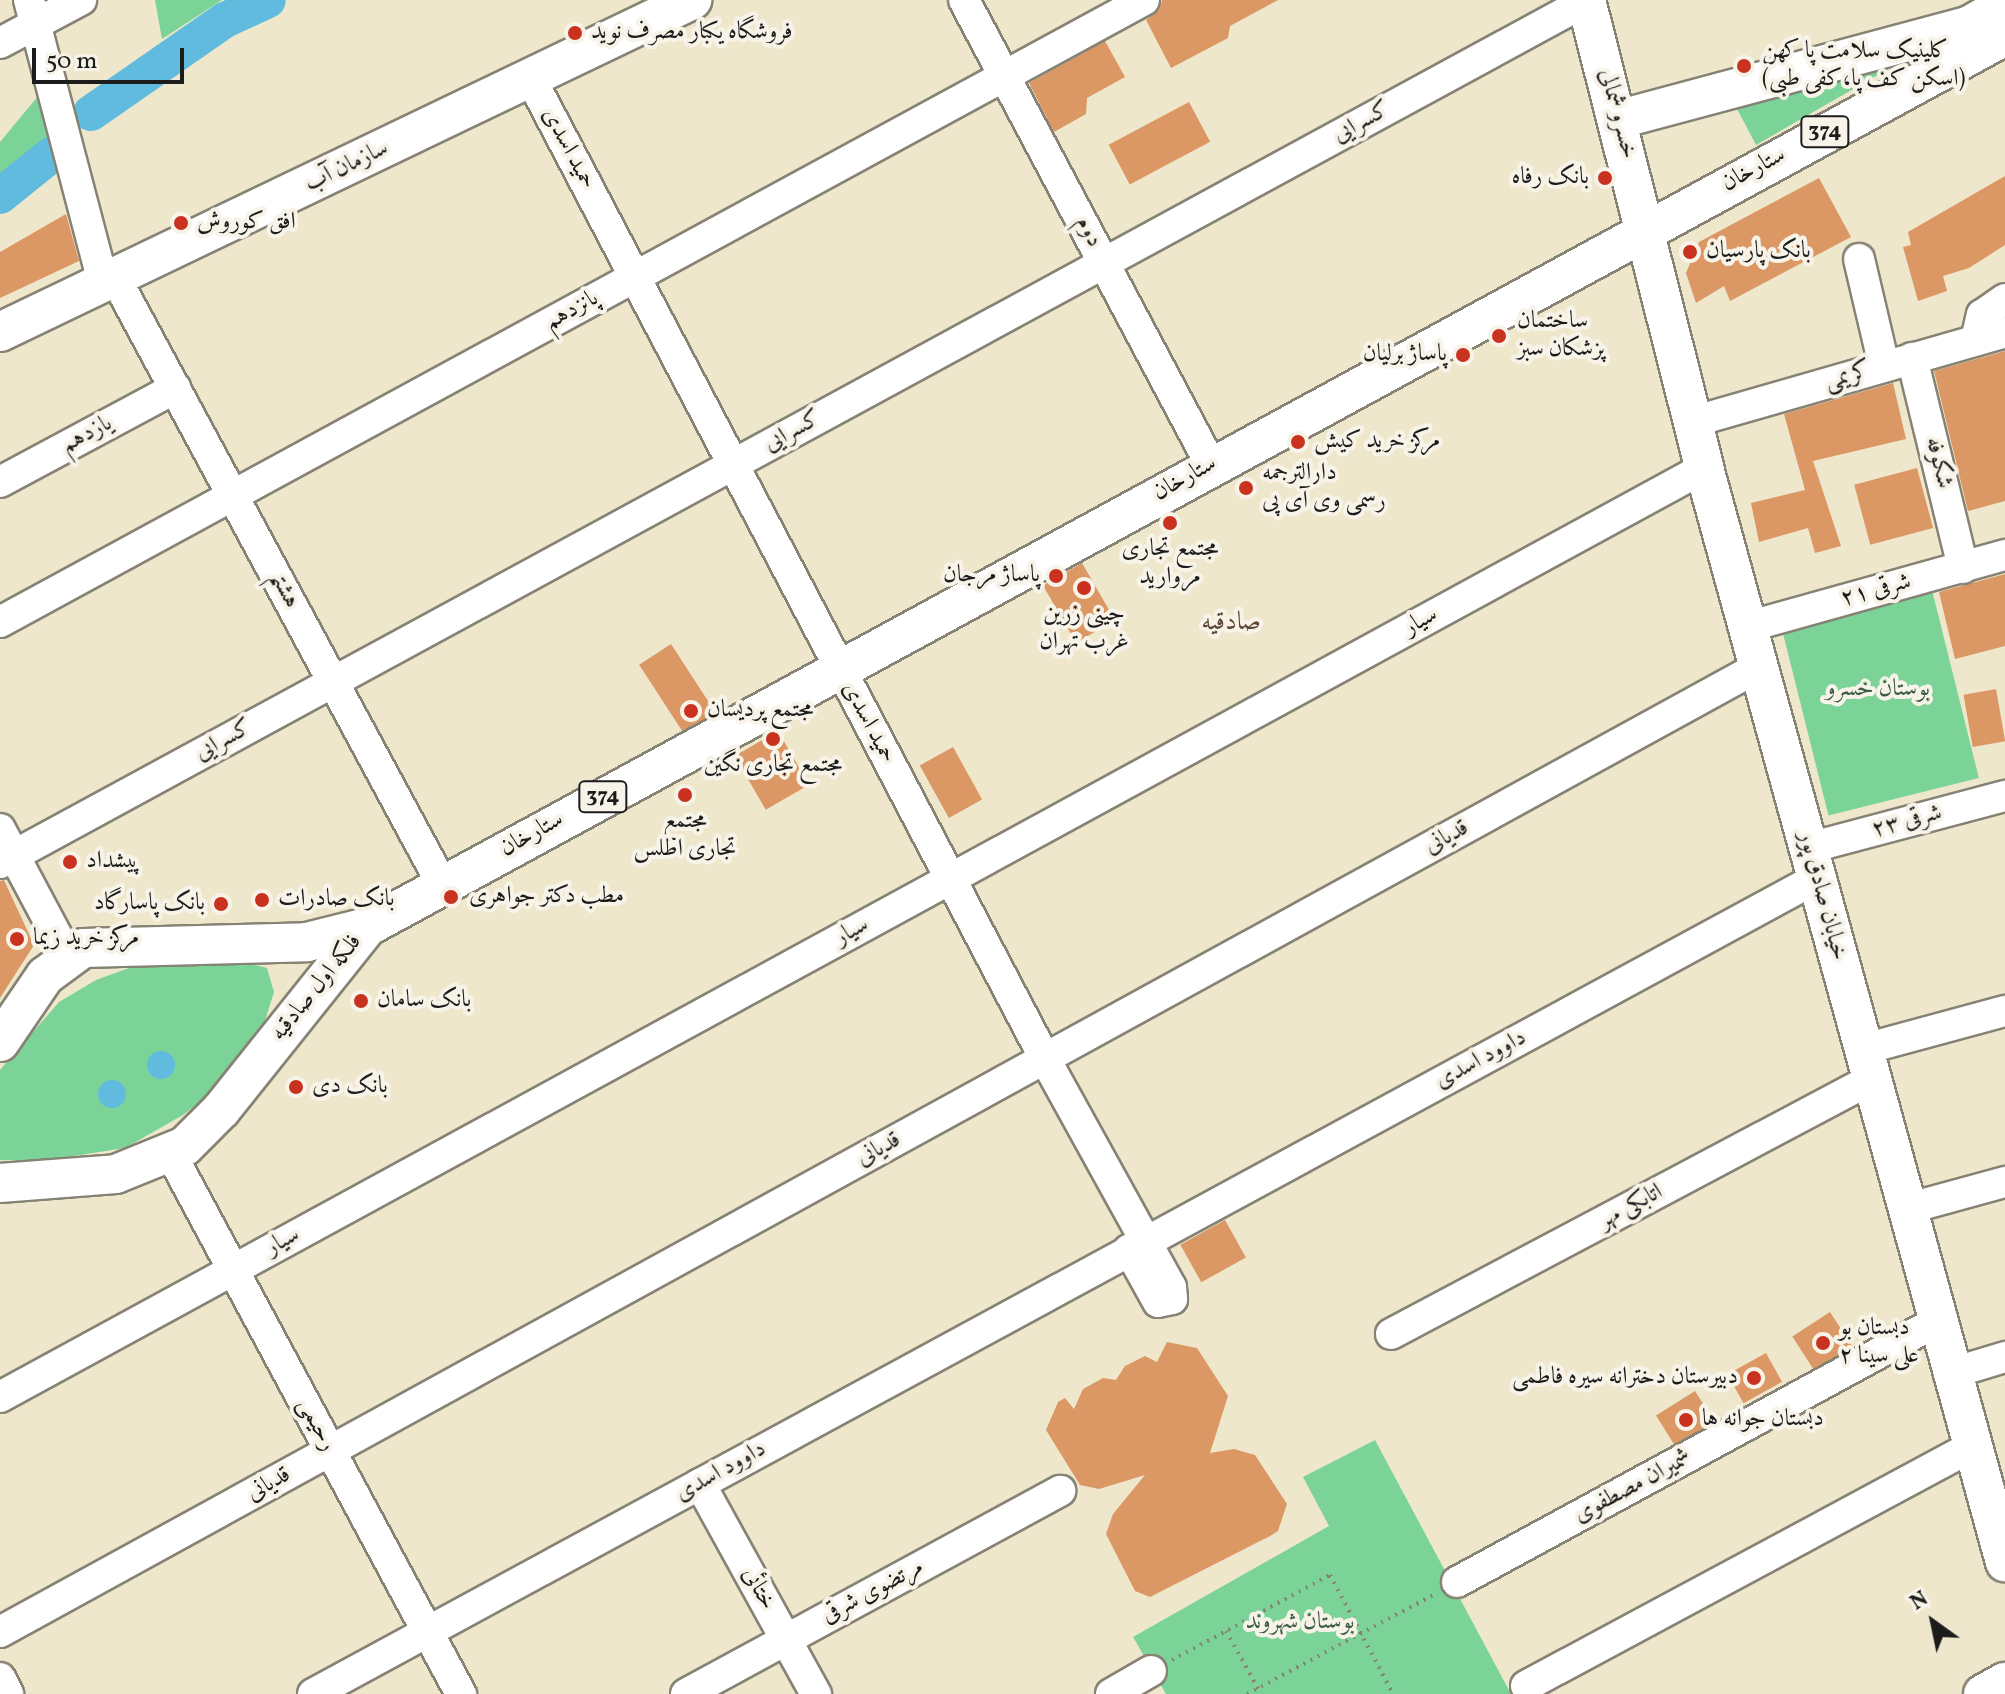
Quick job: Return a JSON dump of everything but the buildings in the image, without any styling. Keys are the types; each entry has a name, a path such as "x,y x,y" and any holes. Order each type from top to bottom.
{"main road":[{"name":"سازمان آب","path":"0,332 114,290 692,0"},
{"name":"خسرو شمالی","path":"1586,0 1620,119 1646,228"},
{"path":"1620,119 1968,26 2005,5"},
{"name":"ستارخان","path":"367,927 1646,228 2005,36"},
{"name":"خیابان صادق پور","path":"1646,228 1704,468 1949,1374 1971,1447 1995,1499 2005,1562"},
{"name":"فلکه اول صادقیه","path":"67,955 96,946 307,942 367,927"},
{"name":"فلکه اول صادقیه","path":"0,1183 116,1174 172,1156 221,1110 367,927"},
{"path":"0,1042 45,976 67,955"},
{"path":"1983,1694 2005,1682"}],"street":[{"path":"0,43 33,12 81,0"},
{"name":"دوم","path":"964,0 1211,465"},
{"name":"پانزدهم","path":"0,622 1144,0"},
{"name":"کسرایی","path":"5,849 333,682 1586,0"},
{"name":"هشتم","path":"33,12 114,290 175,388 442,884"},
{"name":"حمید اسدی","path":"531,79 1045,1059 1138,1246"},
{"name":"شکوفه","path":"1859,259 1898,362 1963,568"},
{"path":"1976,340 1982,315 2005,299"},
{"name":"کریمی","path":"1692,422 2005,332"},
{"name":"یازدهم","path":"0,482 175,388"},
{"name":"سیار","path":"0,1397 1704,468"},
{"name":"۲۱ شرقی","path":"1747,627 2005,555"},
{"name":"قدیانی","path":"0,1632 1758,667"},
{"name":"۲۳ شرقی","path":"1813,863 2005,796"},
{"path":"5,849 67,955"},
{"name":"داوود اسدی","path":"313,1694 1138,1246 1813,863"},
{"name":"اتابکی مهر","path":"1391,1334 1867,1065 2005,1011"},
{"name":"رحیمی","path":"172,1156 461,1694"},
{"path":"1906,1209 2005,1182"},
{"name":"شمیران مصطفوی","path":"1457,1582 1936,1322"},
{"path":"1949,1374 2005,1357"},
{"path":"1526,1686 1971,1447"},
{"name":"ختائی","path":"700,1484 816,1694"},
{"name":"مرتضوی شرقی","path":"686,1694 1060,1491"},
{"path":"1111,1694 1151,1671"},
{"path":"0,1678 8,1694"}],"path":[{"path":"1151,1671 1330,1575 1393,1694"},
{"path":"1247,1694 1457,1582"},
{"path":"1226,1631 1261,1694"}],"green space":[{"path":"155,0 222,0 162,39"},
{"path":"1909,57 1756,145 1735,105"},
{"path":"39,95 52,138 0,186 0,142"},
{"name":"بوستان خسرو","path":"1931,586 1979,778 1829,816 1781,623"},
{"path":"236,960 267,968 274,992 262,1030 229,1079 183,1115 125,1148 42,1161 0,1160 0,1070 59,1002 96,980 140,964"},
{"name":"بوستان شهروند","path":"1375,1440 1511,1694 1166,1694 1133,1637 1329,1526 1303,1477"}],"water":[{"path":"161,1051 171,1055 175,1065 171,1075 161,1079 151,1075 147,1065 151,1055"},
{"path":"112,1080 122,1084 126,1094 122,1104 112,1108 102,1104 98,1094 102,1084"}],"waterway":[{"path":"91,113 225,20 268,0"},
{"path":"0,196 51,155"}],"place":[{"name":"فروشگاه یکبار مصرف نوید","path":"575,33"},
{"name":"کلینیک سلامت پا کهن (اسکن کف پا،کفی طبی)","path":"1744,66"},
{"name":"بانک رفاه","path":"1605,178"},
{"name":"افق کوروش","path":"181,223"},
{"name":"بانک پارسیان","path":"1690,252"},
{"name":"ساختمان پزشکان سبز","path":"1499,336"},
{"name":"پاساژ برلیان","path":"1463,355"},
{"name":"مرکز خرید کیش","path":"1298,442"},
{"name":"دارالترجمه رسمی وی آی پی","path":"1246,488"},
{"name":"مجتمع تجاری مروارید","path":"1170,523"},
{"name":"پاساژ مرجان","path":"1056,576"},
{"name":"چینی زرین غرب تهران","path":"1084,588"},
{"name":"مجتمع پردیسان","path":"691,711"},
{"name":"مجتمع تجاری نگین","path":"773,739"},
{"name":"مجتمع تجاری اطلس","path":"685,795"},
{"name":"پیشداد","path":"70,862"},
{"name":"مطب دکتر جواهری","path":"451,897"},
{"name":"بانک صادرات","path":"262,900"},
{"name":"بانک پاسارگاد","path":"221,904"},
{"name":"مرکز خرید زیما","path":"17,939"},
{"name":"بانک سامان","path":"361,1001"},
{"name":"بانک دی","path":"296,1087"},
{"name":"دبستان بو علی سینا ۲","path":"1823,1343"},
{"name":"دبیرستان دخترانه سیره فاطمی","path":"1754,1378"},
{"name":"دبستان جوانه ها","path":"1686,1420"}],"district":[{"name":"صادقیه","path":"1231,623"}]}
